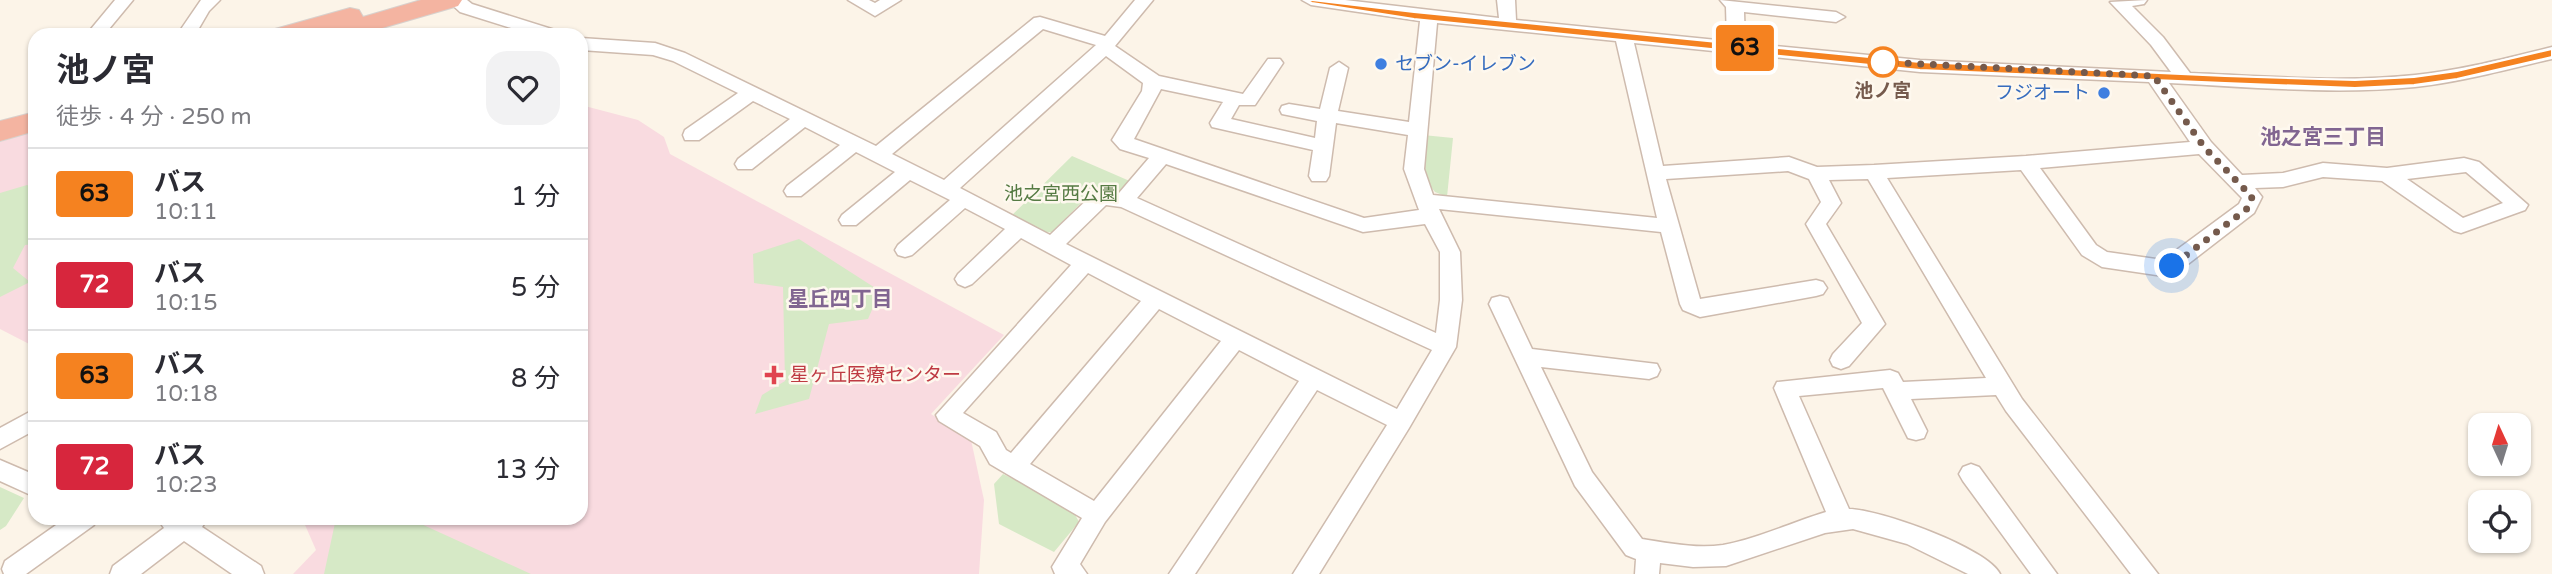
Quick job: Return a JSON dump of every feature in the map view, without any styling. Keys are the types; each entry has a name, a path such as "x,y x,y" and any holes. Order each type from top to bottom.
{"highway":[{"path":"308,28 403,0"},
{"path":"353,28 449,0"}],"street":[{"path":"101,28 124,0"},
{"path":"190,28 202,8 211,0"},
{"path":"456,0 466,8 530,28"},
{"path":"857,0 876,10 892,0"},
{"path":"905,250 955,194 1106,45 1144,0"},
{"path":"1311,0 1361,4 1429,17 1920,66 2185,78 2355,84 2414,81 2457,75 2552,53"},
{"path":"1506,0 1508,24"},
{"path":"2131,0 2119,2 2157,41 2185,78"},
{"path":"1736,47 1732,3 1836,18"},
{"path":"1305,574 1401,422 1444,347 1451,300 1450,252 1428,209 1414,169 1429,17"},
{"path":"877,156 1040,22 1106,45 1153,81 1248,101 1274,63"},
{"path":"1623,35 1655,173 1691,304 1700,309 1816,288"},
{"path":"588,44 655,49 679,57 955,194 1085,263 1401,422"},
{"path":"1319,176 1327,117 1339,68"},
{"path":"2026,163 2089,250 2102,259 2163,268 2172,266 2248,208 2252,197 2204,147 2154,76"},
{"path":"1153,81 1151,91 1122,140 1127,144 1363,225 1428,209 1669,226"},
{"path":"692,135 751,93"},
{"path":"1234,98 1219,123 1323,146"},
{"path":"1289,110 1418,130"},
{"path":"744,164 803,118"},
{"path":"794,191 854,144"},
{"path":"1655,173 1790,164 1816,174 1874,172 2026,163 2204,147"},
{"path":"1124,200 1161,157"},
{"path":"2238,182 2283,180 2323,170 2387,175 2464,165 2472,167 2518,205 2461,226 2390,180 2387,175"},
{"path":"849,220 908,171"},
{"path":"1874,172 2014,405 2146,574"},
{"path":"1816,174 1831,203 1816,224 1874,324 1841,360"},
{"path":"1053,245 1101,198 1124,200 1444,347"},
{"path":"965,279 1019,228"},
{"path":"1085,263 947,415 988,439 998,457 1097,515"},
{"path":"1015,465 1156,298"},
{"path":"1500,304 1583,479 1648,562 1664,554 1724,555 1841,519 1886,526 1973,562 1988,574"},
{"path":"1062,572 1097,515 1235,339"},
{"path":"1525,357 1648,370"},
{"path":"1181,574 1313,378"},
{"path":"1841,519 1785,388 1890,379 1916,431"},
{"path":"1895,391 2002,386"},
{"path":"0,440 28,422"},
{"path":"1971,474 2045,574"},
{"path":"14,569 75,525"},
{"path":"122,574 178,525"},
{"path":"188,525 252,574"}],"shaded area":[{"name":"星ヶ丘医療センター","path":"588,107 638,120 664,137 670,154 1004,335 931,414 971,440 984,500 979,574 293,574 316,550 305,525 588,525"},
{"path":"28,133 28,343 0,329 0,142"}],"green space":[{"path":"1423,135 1453,138 1447,197 1435,192 1419,172"},
{"name":"池之宮西公園","path":"1072,156 1132,182 1116,194 1096,188 1052,232 1040,233 1008,219"},
{"path":"28,186 28,245 25,245 13,268 28,283 0,297 0,193"},
{"path":"799,239 880,291 868,319 829,324 809,399 755,414 762,395 785,381 783,287 754,283 753,254"},
{"path":"1003,474 1071,507 1079,522 1054,552 999,524 994,484"},
{"path":"0,487 24,498 6,526 0,530"},
{"path":"335,525 423,525 531,574 324,574"}],"bus line":[{"name":"63","path":"1312,0 1414,16 1920,66 2225,80 2355,84 2414,81 2457,75 2552,53"}],"place":[{"name":"池ノ宮","path":"1883,62"},
{"name":"セブン-イレブン","path":"1381,64"},
{"name":"フジオート","path":"2104,93"},
{"name":"星ヶ丘医療センター","path":"774,375"}],"district":[{"name":"池之宮三丁目","path":"2323,137"},
{"name":"星丘四丁目","path":"840,299"}],"route":[{"path":"1883,62 2154,76 2204,147 2252,197 2248,208 2172,266"}]}
